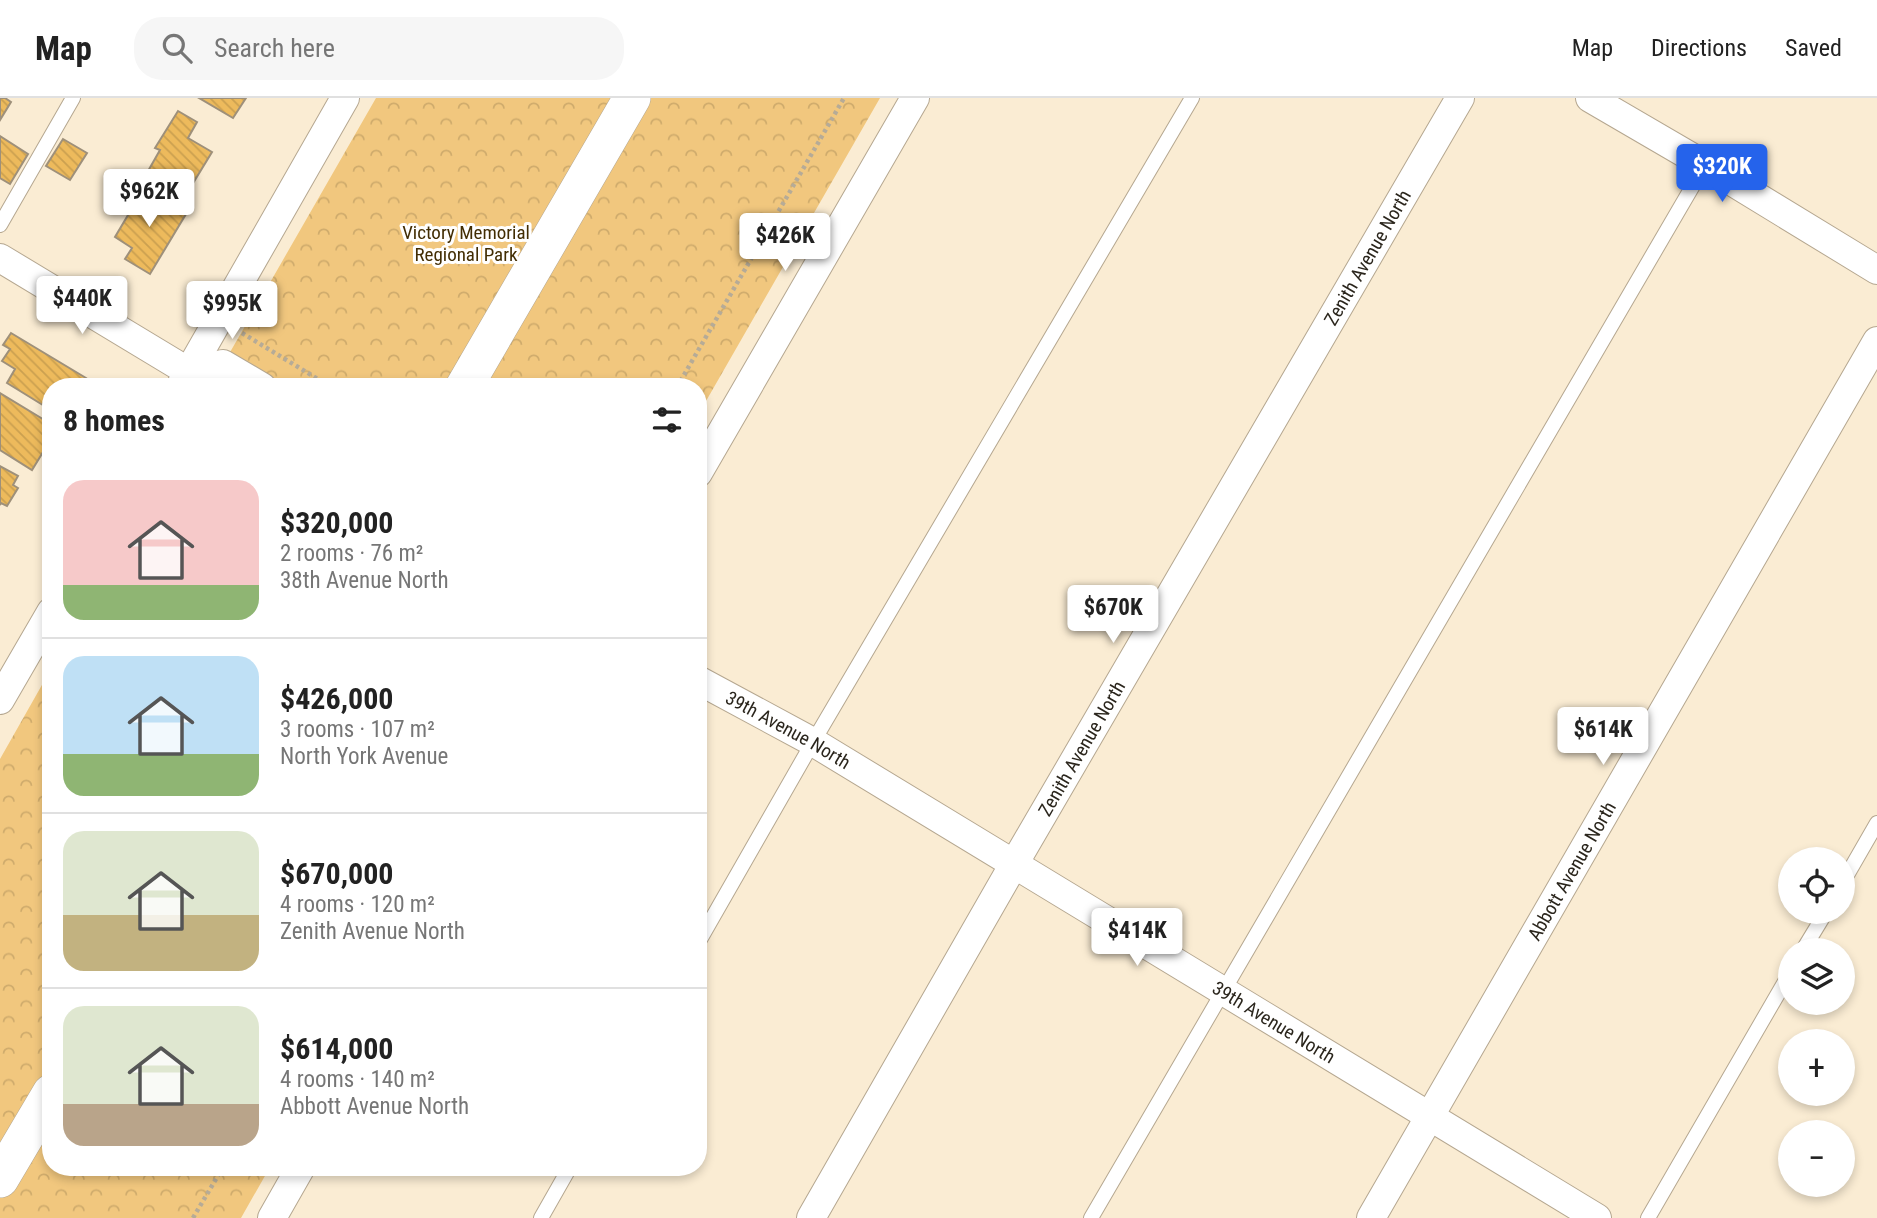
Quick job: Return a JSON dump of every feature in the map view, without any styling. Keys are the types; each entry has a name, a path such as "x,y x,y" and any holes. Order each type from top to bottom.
{"street":[{"path":"189,378 345,98"},
{"path":"469,378 632,98"},
{"path":"707,457 915,98"},
{"name":"Zenith Avenue North","path":"811,1218 1460,98"},
{"path":"1590,98 1877,270"},
{"path":"0,258 181,378"},
{"name":"Abbott Avenue North","path":"1371,1218 1877,341"},
{"path":"195,378 223,364 247,378"},
{"path":"0,700 42,628"},
{"name":"39th Avenue North","path":"707,685 813,742 1597,1218"},
{"path":"0,1179 42,1108"},
{"path":"272,1218 296,1176"}],"lane":[{"path":"0,225 73,98"},
{"path":"707,927 1192,98"},
{"path":"1091,1218 1705,165"},
{"path":"1855,861 1877,823"},
{"path":"1647,1218 1778,994"},
{"path":"541,1218 565,1176"}],"path":[{"path":"682,378 844,98"},
{"path":"240,331 316,378"},
{"path":"193,1218 218,1176"}],"green space":[{"name":"Victory Memorial Regional Park","path":"376,98 880,98 707,399 707,378 215,378"},
{"path":"42,685 42,1176 265,1176 241,1218 0,1218 0,759"}],"building":[{"path":"0,98 11,102 0,120"},
{"path":"199,98 246,98 233,118"},
{"path":"178,111 197,122 188,138 212,152 181,203 143,180 160,150 155,148"},
{"path":"0,136 28,154 10,184 0,178"},
{"path":"63,139 87,153 70,180 46,166"},
{"path":"141,186 186,214 150,274 125,259 132,248 115,237"},
{"path":"11,333 86,378 42,378 42,404 7,383 15,369 2,361 10,349 3,345"},
{"path":"0,393 42,419 42,454 32,470 0,450"},
{"path":"0,466 18,476 13,485 18,488 7,506 1,503 0,505"}]}
